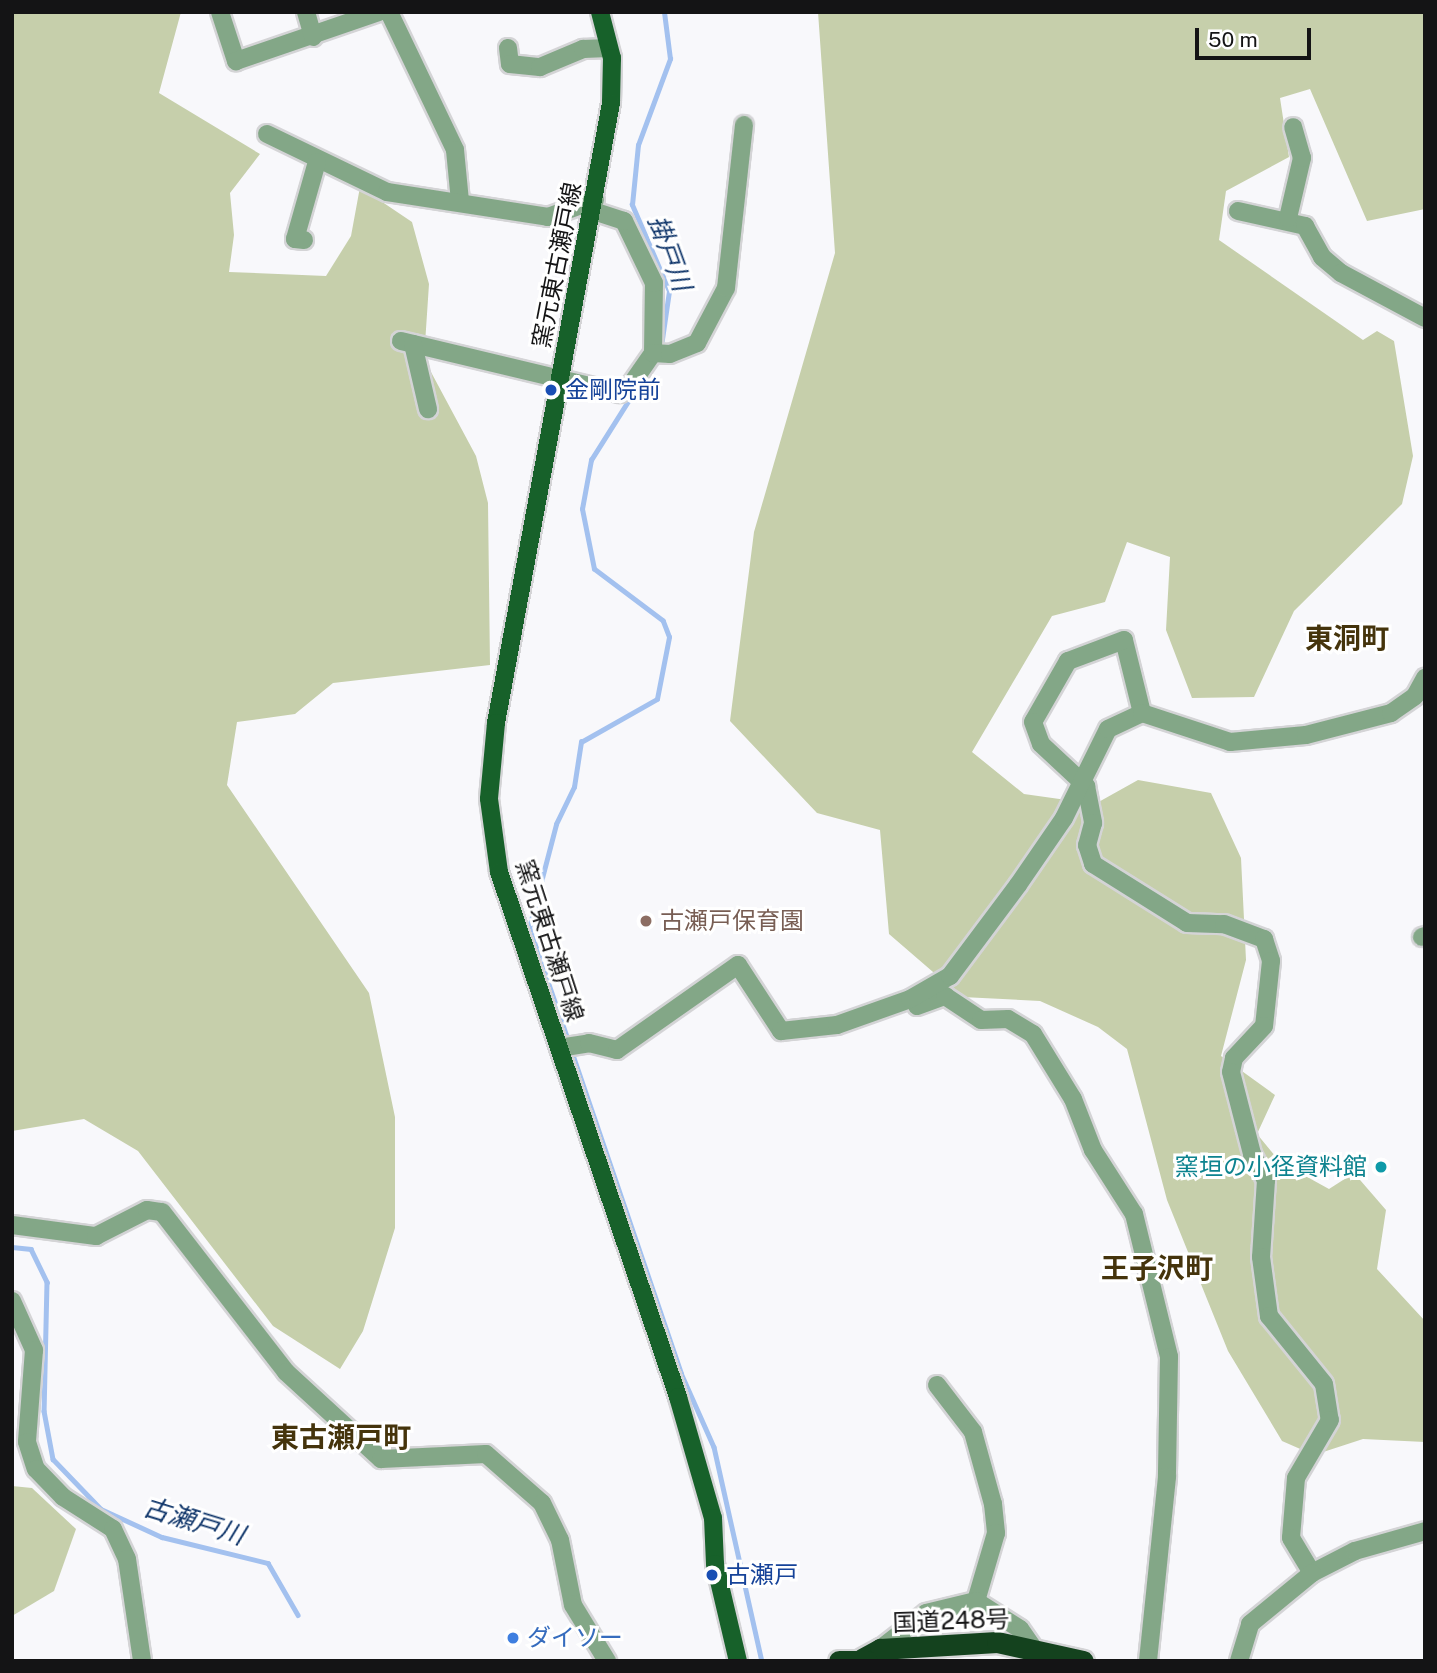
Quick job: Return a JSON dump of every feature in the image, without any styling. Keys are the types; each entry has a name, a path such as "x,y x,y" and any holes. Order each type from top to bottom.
{"highway":[{"name":"国道248号","path":"839,1661 870,1656 1032,1646 1083,1661"}],"main road":[{"name":"窯元東古瀬戸線","path":"600,12 609,48 611,103 594,206 495,723 489,799 499,872 678,1397 713,1518 715,1564 738,1661"}],"street":[{"path":"220,12 236,61 313,37 379,12"},
{"path":"306,12 313,37"},
{"path":"389,12 455,150 460,201"},
{"path":"508,48 510,64 540,67 583,48 609,48"},
{"path":"428,409 407,342 620,393 657,353 697,343 726,288 744,125"},
{"path":"1288,218 1303,158 1293,127"},
{"path":"267,134 317,162 387,192 460,201 548,217 594,206 624,221 654,284 657,353"},
{"path":"304,240 295,239 317,162"},
{"path":"1238,211 1288,218 1306,226 1322,257 1341,273 1425,318"},
{"path":"1142,713 1124,640 1068,661 1033,722 1041,744 1080,776 1093,822 1087,845 1094,864 1187,923 1256,931 1271,961 1264,1026 1234,1058 1231,1072 1252,1154 1266,1180 1261,1257 1269,1316 1324,1384 1330,1420 1296,1478 1289,1526 1312,1573"},
{"path":"559,1048 589,1043 617,1050 738,965 781,1031 837,1025 910,999 950,976 1064,818 1080,776 1108,729 1142,713 1230,742 1306,735 1391,713 1415,696 1425,678"},
{"path":"910,999 917,1006 945,996 981,1020 1008,1019 1033,1034 1073,1099 1093,1150 1134,1214 1169,1357 1167,1477 1148,1661"},
{"path":"12,1225 96,1236 147,1210 162,1212 277,1363 381,1459 486,1454 542,1503 560,1540 573,1605 607,1661"},
{"path":"12,1301 34,1350 27,1442 33,1460 63,1497 113,1529 127,1559 142,1661"},
{"path":"937,1385 973,1432 993,1504 996,1533 976,1601"},
{"path":"1240,1661 1250,1624 1312,1573 1356,1551 1425,1531"},
{"path":"870,1656 926,1613 976,1601 1020,1629 1032,1646"}],"green space":[{"path":"12,12 181,12 159,93 260,154 230,193 234,235 229,272 326,276 351,236 360,187 412,222 429,284 424,359 476,456 488,503 490,665 333,683 295,714 237,722 227,785 369,993 395,1117 395,1228 363,1331 340,1369 273,1326 138,1151 84,1119 12,1131"},
{"path":"818,12 1425,12 1425,209 1367,221 1310,89 1280,98 1289,157 1226,191 1219,240 1363,340 1377,331 1394,341 1413,456 1402,504 1294,611 1254,697 1192,698 1166,630 1170,557 1127,542 1105,602 1052,616 972,752 1024,794 1095,804 1138,780 1211,793 1241,858 1246,960 1221,1056 1275,1095 1257,1134 1280,1162 1329,1189 1354,1173 1386,1210 1377,1269 1425,1321 1425,1442 1363,1439 1314,1455 1282,1441 1228,1351 1167,1200 1127,1049 1098,1027 1040,1001 962,997 889,934 880,830 817,813 730,721 754,532 835,253"},
{"path":"12,1486 32,1488 76,1529 54,1591 12,1616"}],"waterway":[{"name":"掛戸川","path":"661,346 669,291 632,205 638,145 670,59 664,12"},
{"name":"掛戸川","path":"568,1041 529,928 556,824 574,787 581,742 657,699 669,637 663,621 594,569 582,509 591,460 632,395"},
{"path":"571,1049 681,1373 714,1447 762,1661"},
{"name":"古瀬戸川","path":"12,1247 31,1249 47,1282 44,1411 53,1459 101,1509 162,1537 268,1563 298,1615"}],"place":[{"name":"金剛院前","path":"551,390"},
{"name":"古瀬戸保育園","path":"646,921"},
{"name":"窯垣の小径資料館","path":"1381,1167"},
{"name":"古瀬戸","path":"712,1575"},
{"name":"ダイソー","path":"513,1638"}],"district":[{"name":"東洞町","path":"1347,638"},
{"name":"王子沢町","path":"1157,1268"},
{"name":"東古瀬戸町","path":"341,1437"}]}
